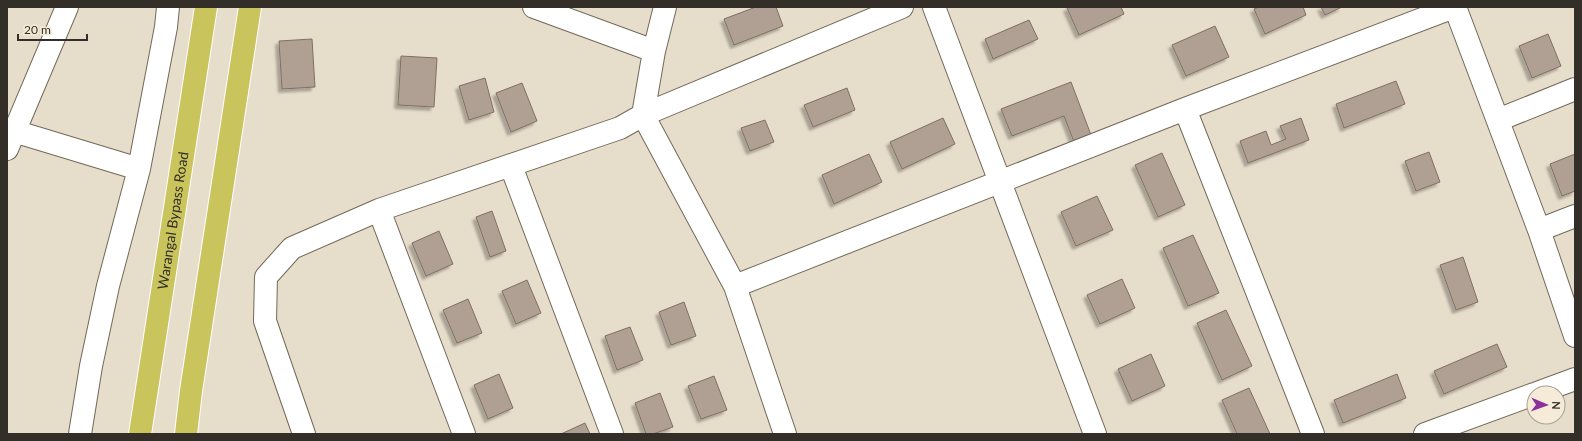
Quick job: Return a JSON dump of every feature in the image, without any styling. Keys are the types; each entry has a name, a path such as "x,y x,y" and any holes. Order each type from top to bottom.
{"highway":[{"name":"Warangal Bypass Road","path":"140,434 206,7"},
{"path":"186,434 191,391 250,7"}],"street":[{"path":"68,7 10,137 139,169"},
{"path":"80,434 91,366 108,286 139,169 166,27 168,7"},
{"path":"534,7 654,51"},
{"path":"665,7 654,51 643,115 735,286 785,434"},
{"path":"304,434 265,321 266,277 292,248 379,210 620,128 643,115 902,7"},
{"path":"934,7 1095,434"},
{"path":"735,286 1185,109 1455,7 1539,230 1575,336"},
{"path":"1498,120 1575,88"},
{"path":"1185,109 1313,434"},
{"path":"511,166 612,434"},
{"path":"379,210 464,434"},
{"path":"1539,230 1575,216"},
{"path":"1558,385 1575,379"},
{"path":"1425,434 1526,396"}],"building":[{"path":"756,7 776,7 783,26 734,45 724,19"},
{"path":"1121,7 1124,14 1079,35 1067,8"},
{"path":"1259,7 1303,7 1306,15 1265,34 1254,9"},
{"path":"1321,7 1342,7 1325,15"},
{"path":"1029,20 1038,39 993,59 985,39"},
{"path":"1215,26 1229,57 1186,76 1172,45"},
{"path":"1548,34 1561,66 1532,78 1519,46"},
{"path":"312,39 315,87 282,89 279,41"},
{"path":"401,56 437,58 434,107 398,105"},
{"path":"485,78 494,112 469,120 459,86"},
{"path":"1396,81 1405,104 1344,128 1336,104"},
{"path":"1071,82 1091,135 1074,142 1064,116 1012,136 1001,109"},
{"path":"522,83 537,121 511,132 496,93"},
{"path":"847,88 855,110 813,127 804,105"},
{"path":"943,118 955,144 902,169 890,142"},
{"path":"1301,118 1309,140 1248,163 1240,141 1266,131 1271,145 1286,139 1280,126"},
{"path":"765,120 774,142 750,151 741,128"},
{"path":"1429,152 1440,182 1416,191 1405,161"},
{"path":"1162,153 1185,205 1158,217 1135,165"},
{"path":"869,154 882,182 834,204 822,175"},
{"path":"1575,154 1575,191 1562,196 1550,164"},
{"path":"1097,196 1113,230 1076,246 1061,212"},
{"path":"492,211 506,251 490,257 476,217"},
{"path":"439,231 453,264 426,276 412,243"},
{"path":"1193,235 1219,293 1188,306 1163,248"},
{"path":"1463,257 1478,302 1456,310 1440,265"},
{"path":"1122,279 1135,308 1100,324 1087,295"},
{"path":"527,280 541,313 516,324 502,291"},
{"path":"468,299 482,333 457,343 443,310"},
{"path":"684,302 696,336 671,345 659,312"},
{"path":"1226,310 1252,366 1222,380 1197,323"},
{"path":"630,327 643,360 617,370 605,336"},
{"path":"1497,344 1507,367 1444,394 1434,371"},
{"path":"1151,354 1165,386 1132,401 1118,369"},
{"path":"499,374 513,408 488,419 474,385"},
{"path":"1397,374 1406,398 1343,423 1334,400"},
{"path":"714,376 727,410 701,419 688,386"},
{"path":"1249,388 1270,434 1237,434 1222,400"},
{"path":"660,393 673,427 653,434 646,434 635,403"},
{"path":"585,423 590,434 561,434"}]}
